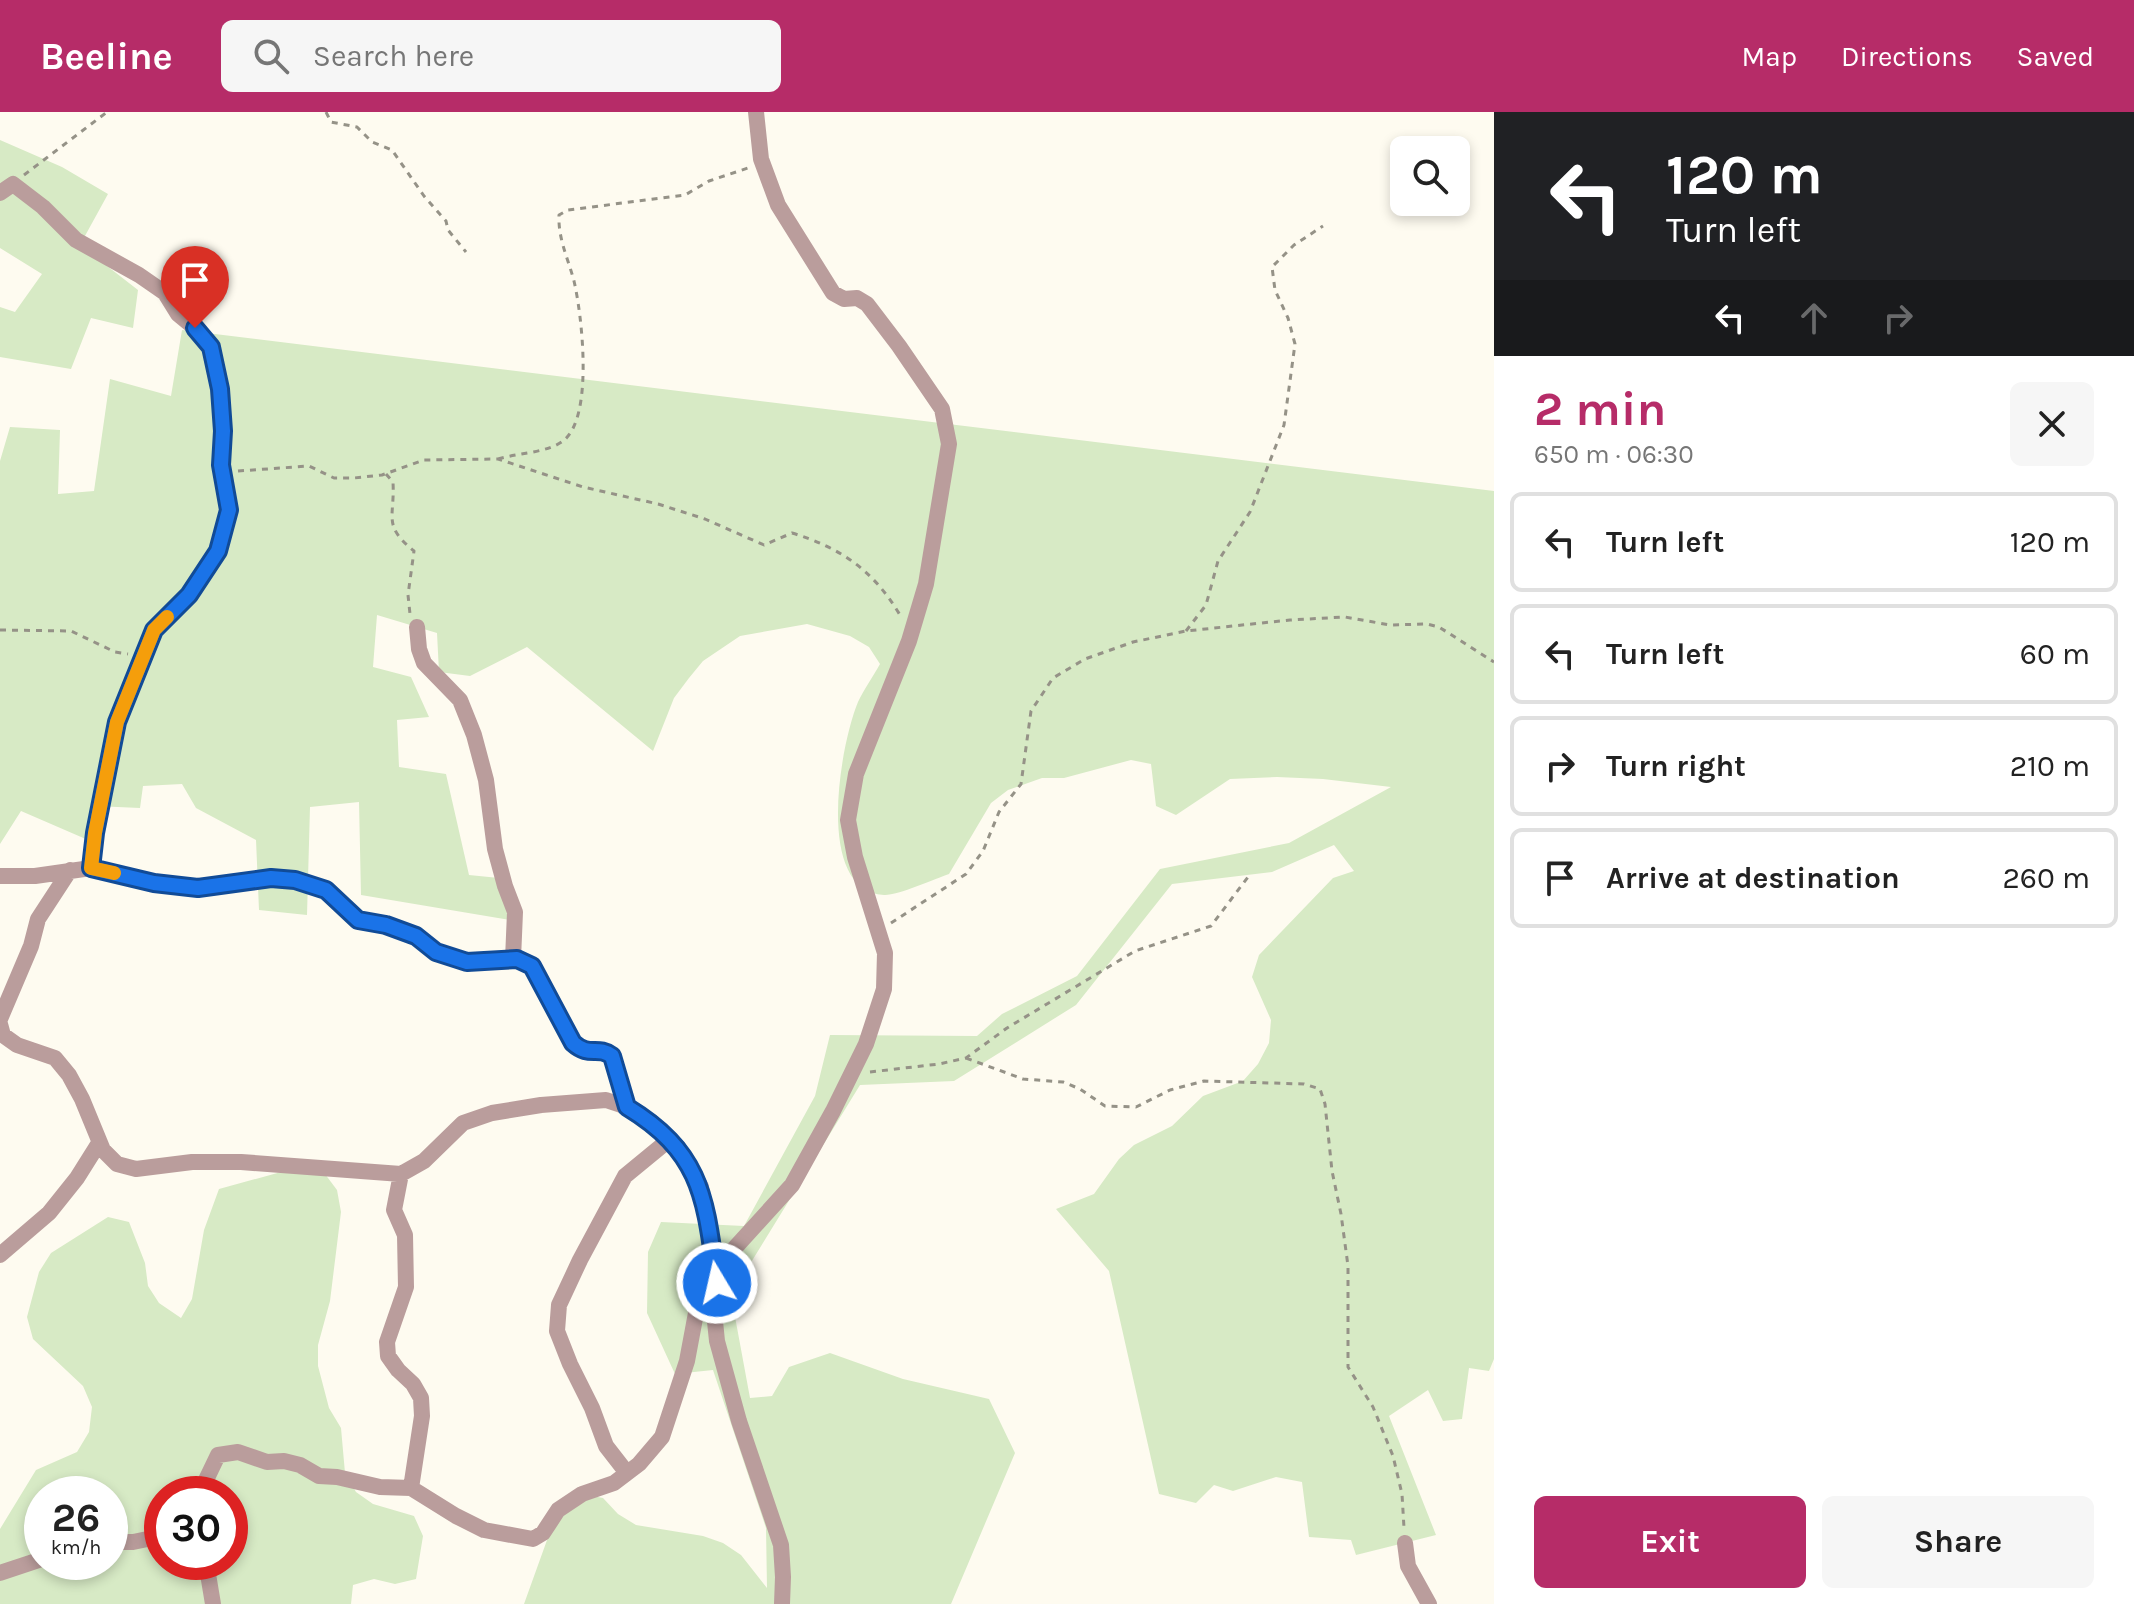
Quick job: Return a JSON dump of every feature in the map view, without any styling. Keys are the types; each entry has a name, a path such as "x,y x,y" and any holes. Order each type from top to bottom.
{"street":[{"path":"756,112 761,159 778,205 833,293 844,299 857,298 867,304 899,346 942,409 949,444 926,584 912,633 856,774 848,820 855,857 885,953 884,989 866,1044 851,1076 792,1185 722,1262 713,1302 717,1341 739,1421 781,1545 782,1604"},
{"path":"6,188 43,207 76,240 165,293 178,314 211,347 220,389 223,475 229,510 218,551 189,595 154,630 143,657 117,722 91,868"},
{"path":"417,627 424,663 460,700 474,735 486,780 495,849 515,912 513,959"},
{"path":"0,876 35,876 91,868 154,883 198,888 271,878 295,880 326,890 358,920 386,925 416,936 436,952 467,962 513,959 532,966 573,1043 582,1051 606,1051 612,1056 627,1107"},
{"path":"70,870 38,919 0,1022 3,1035 17,1045 55,1058 82,1099 103,1150 117,1164 136,1169 192,1162 241,1162 401,1174 424,1161 463,1123 492,1113 541,1105 606,1100 627,1107 652,1122 678,1147 701,1187 717,1283 696,1313 687,1361 662,1437 639,1464 614,1483 582,1494 558,1510 543,1533 533,1539 484,1530 411,1488 380,1487 319,1476 300,1465 284,1461 267,1462 238,1452 218,1455 208,1476"},
{"path":"627,1473 606,1446 592,1408 570,1364 557,1331 559,1305 625,1176 670,1139"},
{"path":"0,1255 49,1213 77,1178 99,1143"},
{"path":"401,1174 394,1210 405,1235 406,1287 387,1342 388,1356 421,1398 421,1427 411,1488"},
{"path":"1405,1543 1408,1566 1429,1604"},
{"path":"0,1573 24,1565"},
{"path":"209,1580 213,1604"}],"path":[{"path":"6,188 107,112"},
{"path":"326,112 331,122 357,127 372,142 392,150 466,252"},
{"path":"223,475 240,470 309,466 334,478 386,474 424,460 498,459 562,443 575,430 584,372 579,311 558,231 559,215 568,210 685,195 709,181 747,169 761,159"},
{"path":"1186,631 1206,605 1218,561 1250,512 1284,425 1295,344 1288,318 1275,290 1272,267 1294,245 1323,226"},
{"path":"498,459 583,487 658,504 705,519 764,545 792,533 818,541 848,557 874,577 912,633"},
{"path":"386,474 393,482 394,533 414,551 408,595 409,612 417,627"},
{"path":"878,931 966,874 983,851 999,812 1021,784 1031,711 1053,678 1085,659 1133,642 1186,631 1345,617 1390,625 1427,624 1439,627 1494,662"},
{"path":"0,630 71,631 115,652 143,657"},
{"path":"851,1076 966,1058 1007,1028 1135,951 1211,926 1251,873"},
{"path":"966,1058 1023,1079 1063,1082 1105,1106 1136,1107 1170,1090 1204,1081 1304,1084 1320,1089 1325,1104 1332,1171 1348,1266 1348,1367 1373,1407 1393,1456 1402,1494 1405,1543"}],"green space":[{"path":"0,140 62,167 108,194 80,245 138,290 133,328 91,318 71,369 0,357 0,307 15,312 42,274 0,248"},
{"path":"182,330 1494,491 1494,1359 1489,1371 1469,1368 1462,1419 1443,1421 1428,1390 1389,1416 1436,1535 1356,1555 1351,1540 1309,1537 1302,1482 1276,1477 1233,1491 1214,1485 1196,1503 1159,1494 1109,1271 1056,1209 1094,1194 1119,1159 1134,1145 1172,1126 1203,1096 1243,1081 1258,1064 1269,1043 1271,1020 1252,977 1259,955 1333,878 1354,871 1334,845 1272,872 1172,884 1076,1005 954,1081 860,1085 731,1295 750,1398 772,1396 789,1367 830,1353 903,1379 989,1399 1015,1453 951,1604 524,1604 551,1529 582,1494 603,1498 618,1514 636,1525 703,1536 723,1543 741,1555 767,1588 766,1528 713,1370 675,1374 647,1313 648,1252 661,1222 744,1226 815,1096 830,1035 977,1036 1002,1014 1077,976 1160,869 1289,843 1391,787 1323,779 1230,779 1176,815 1156,806 1151,764 1131,760 1064,778 1042,778 1008,790 991,803 949,874 884,895 862,887 848,869 840,843 838,812 845,748 858,702 880,664 869,647 850,636 807,624 740,636 703,661 689,678 674,698 653,751 527,647 470,676 439,672 437,633 377,615 373,667 411,677 429,717 397,720 399,767 446,774 469,875 509,879 510,920 361,895 359,802 310,807 307,915 259,910 256,840 196,808 182,784 143,786 140,808 95,806 88,840 21,811 0,844 0,461 10,427 60,430 58,494 94,491 110,379 171,396"},
{"path":"281,1172 325,1174 337,1190 341,1212 330,1301 318,1345 318,1366 329,1408 341,1428 345,1473 356,1492 373,1504 414,1516 423,1536 416,1579 395,1584 374,1579 353,1585 351,1604 0,1604 0,1529 24,1490 24,1580 128,1580 128,1476 32,1476 36,1470 77,1452 89,1432 92,1407 83,1386 33,1339 27,1317 39,1272 51,1253 108,1217 129,1222 145,1263 148,1286 159,1303 181,1318 192,1299 204,1230 219,1189"}],"slow traffic":[{"path":"114,873 91,868 117,722 154,630 167,617"}],"route":[{"path":"195,328 211,347 220,389 223,431 221,465 229,510 218,551 189,595 154,630 117,722 91,868 154,883 198,888 271,878 295,880 326,890 358,920 386,925 416,936 436,952 467,962 517,959 532,966 573,1043 582,1051 606,1051 612,1056 622,1081 627,1107 652,1122 678,1147 701,1187 717,1283"}]}
